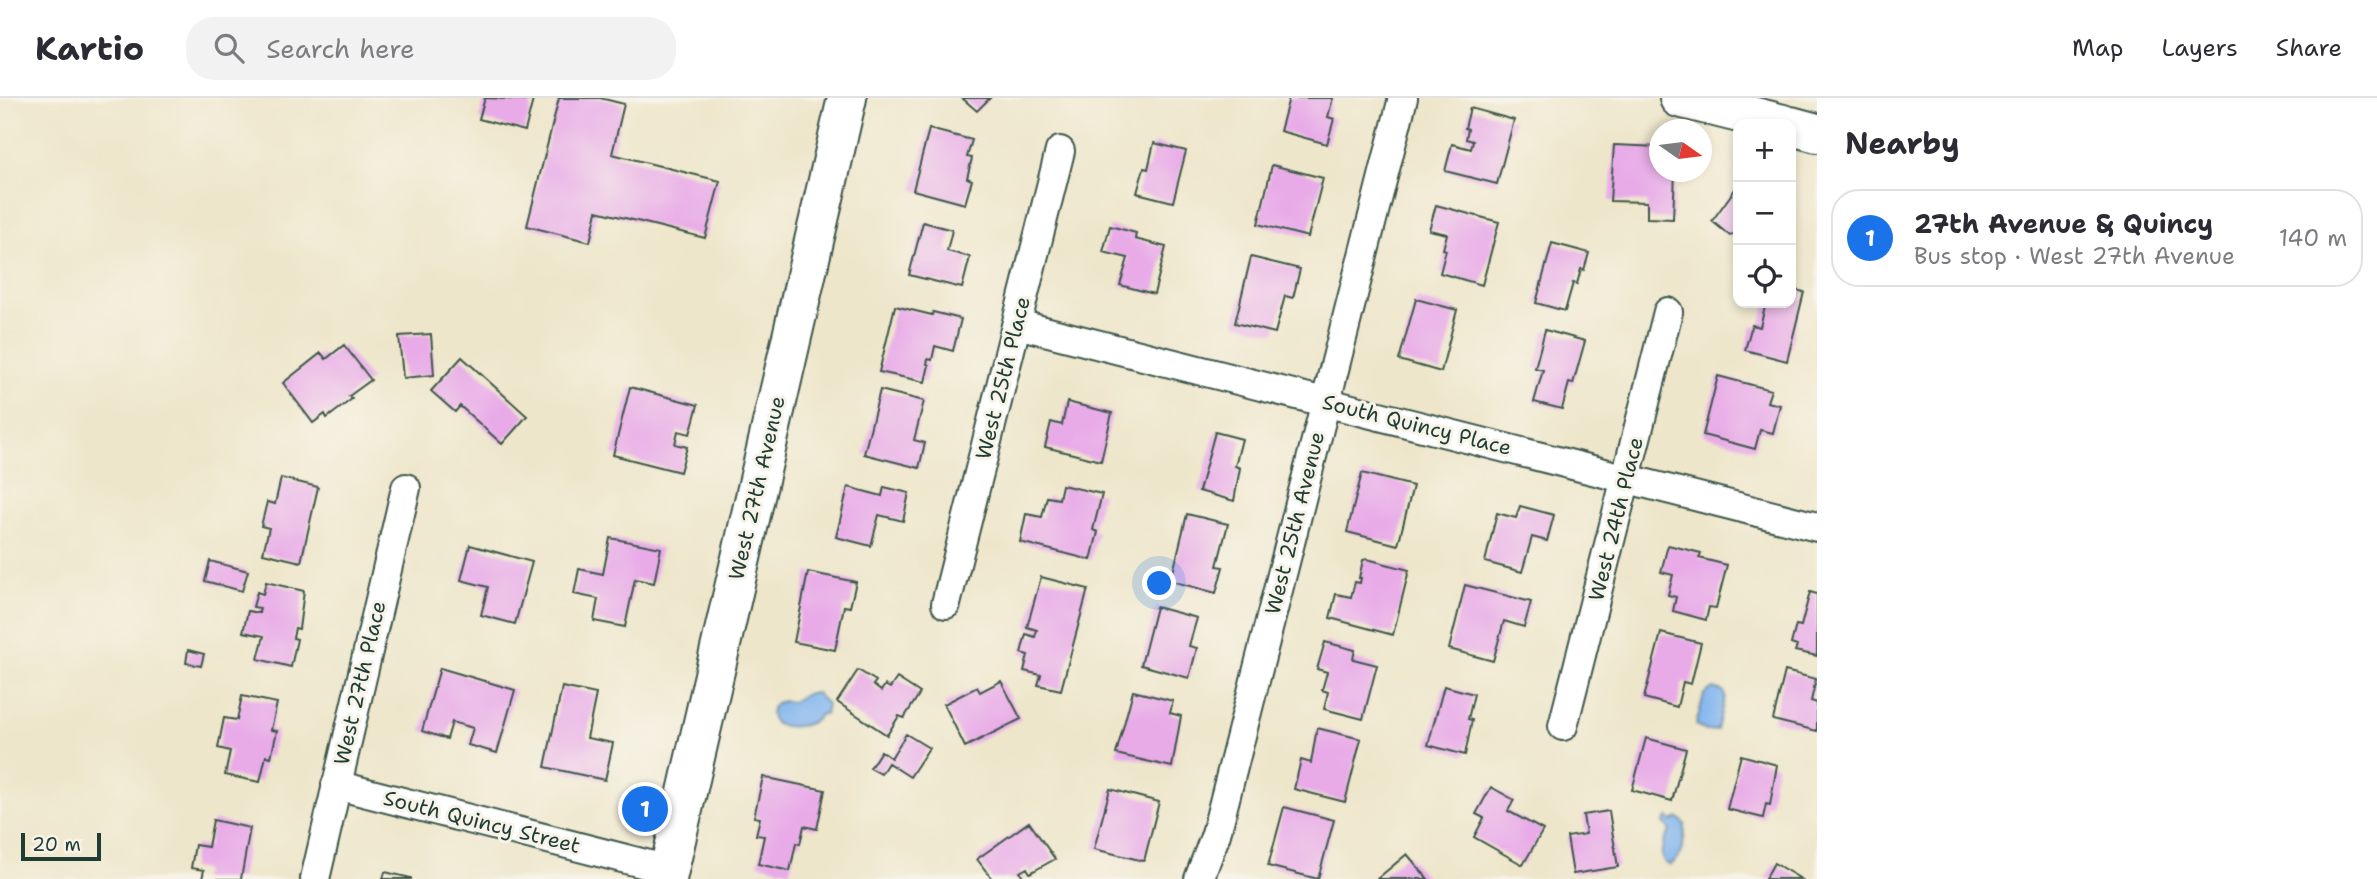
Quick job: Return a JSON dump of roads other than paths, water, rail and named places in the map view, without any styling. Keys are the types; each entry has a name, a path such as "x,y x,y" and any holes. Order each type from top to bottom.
{"main road":[{"name":"West 27th Avenue","path":"668,874 847,98"},
{"path":"1679,98 1763,119"},
{"path":"1796,127 1817,133"}],"street":[{"name":"West 25th Avenue","path":"1203,872 1404,98"},
{"name":"West 25th Place","path":"946,604 1060,151"},
{"name":"West 24th Place","path":"1563,726 1668,312"},
{"name":"South Quincy Place","path":"1017,324 1817,527"},
{"name":"West 27th Place","path":"315,879 406,488"},
{"name":"South Quincy Street","path":"336,785 668,874"}],"water":[{"path":"1713,688 1723,691 1725,696 1717,730 1706,731 1696,725 1704,694"},
{"path":"808,693 816,693 827,704 825,714 800,726 776,724 771,714 776,703 792,702"},
{"path":"1668,817 1672,821 1679,818 1685,824 1680,853 1670,865 1665,863 1662,855 1664,842 1670,831 1664,822"}],"place":[{"name":"27th Avenue & Quincy","path":"645,809"}]}
